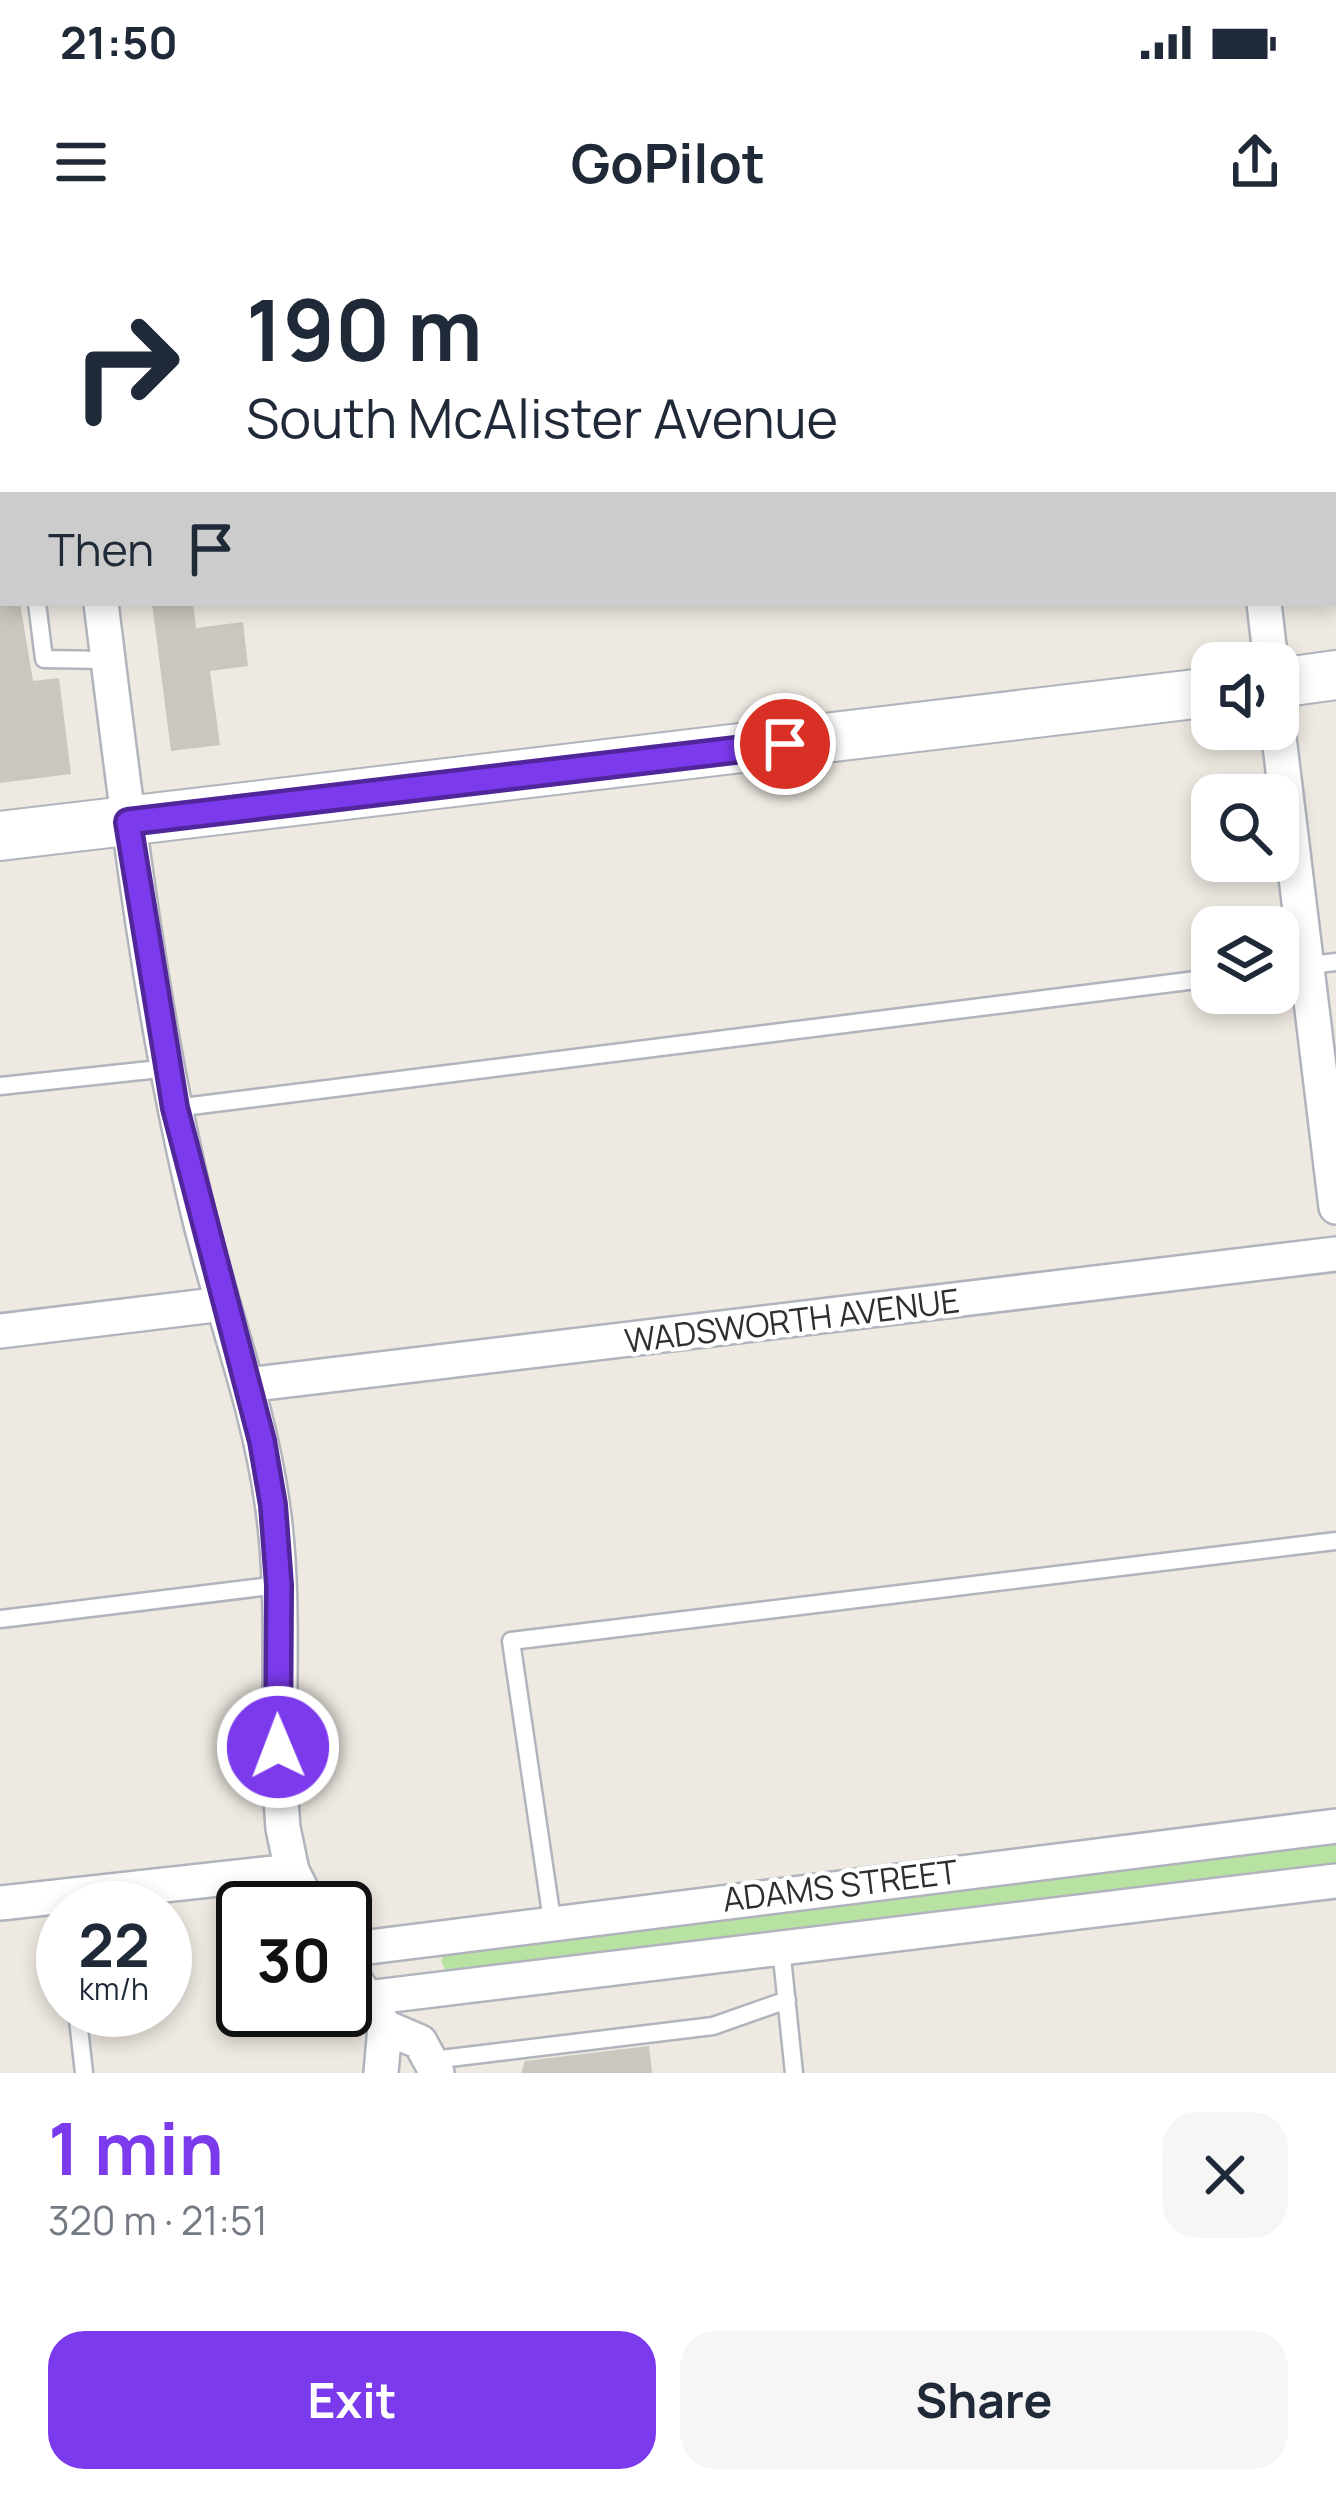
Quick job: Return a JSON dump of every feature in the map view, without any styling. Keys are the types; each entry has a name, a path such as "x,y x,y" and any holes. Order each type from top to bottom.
{"street":[{"path":"100,606 128,822 175,1108 273,1505 279,1585 279,1770 297,1881"},
{"path":"1264,606 1269,642"},
{"path":"1299,680 1336,675"},
{"path":"0,836 1191,695"},
{"path":"1281,750 1336,1207"},
{"name":"WADSWORTH AVENUE","path":"247,1385 1336,1254"},
{"path":"0,1331 223,1304"},
{"name":"ADAMS STREET","path":"372,1946 552,1920 1336,1826"},
{"path":"192,1884 292,1871"},
{"name":"ADAMS STREET","path":"376,2013 781,1948 1336,1881"},
{"path":"0,1903 36,1902"},
{"path":"372,2007 420,2042 435,2066"},
{"path":"376,2013 381,2073"}],"lane":[{"path":"38,606 44,658 108,660"},
{"path":"175,1108 1191,981"},
{"path":"0,1086 169,1068"},
{"path":"552,1920 511,1641 1336,1541"},
{"path":"0,1619 279,1585"},
{"path":"781,1948 794,2073"},
{"path":"435,2066 729,2024 787,2000"},
{"path":"80,2037 84,2073"}],"green space":[{"path":"1336,1842 1336,1865 456,1972 446,1971 441,1961 445,1952"}],"building":[{"path":"0,606 20,606 33,681 59,678 71,774 0,783"},
{"path":"152,606 193,606 196,628 243,622 248,666 210,671 220,745 171,751"},
{"path":"649,2046 652,2073 521,2073 525,2061"}],"route":[{"path":"278,1747 279,1585 273,1505 262,1441 198,1212 175,1108 128,822 785,744"}]}
